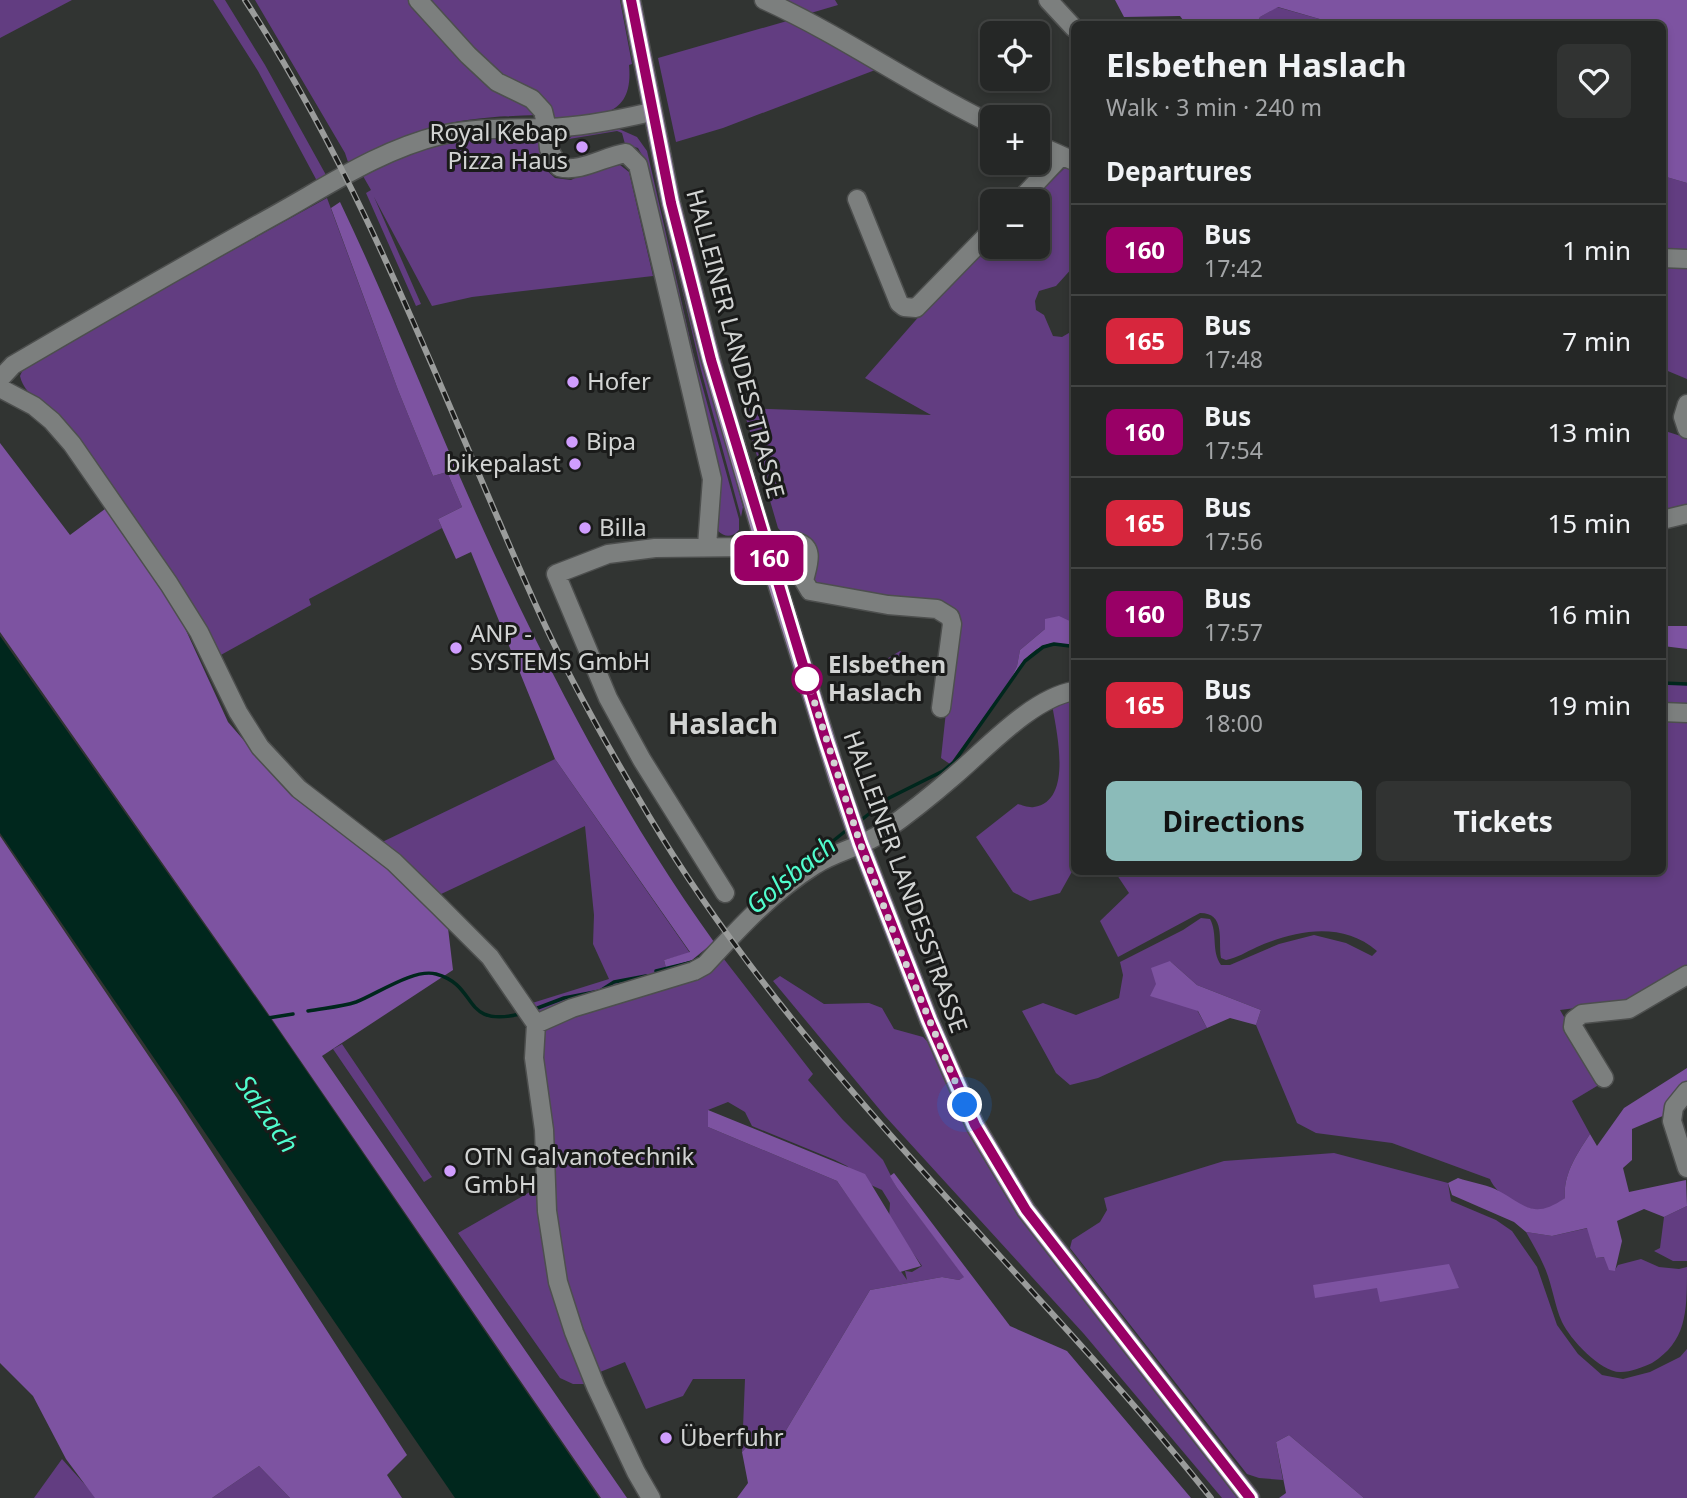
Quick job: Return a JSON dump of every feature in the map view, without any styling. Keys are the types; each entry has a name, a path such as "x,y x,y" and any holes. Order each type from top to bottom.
{"main road":[{"name":"HALLEINER LANDESSTRASSE","path":"631,0 651,113 711,360 765,545 858,839 901,952 956,1084 975,1125 1004,1176 1053,1247 1250,1498"}],"street":[{"path":"418,0 468,55 497,82 532,99 543,111 548,149 559,167 568,170 626,153 638,165 712,479 707,546"},
{"path":"764,0 865,52 980,118"},
{"path":"1048,0 1071,25"},
{"path":"0,379 13,365 141,289 389,152 441,135 477,128 547,128 598,124 651,113"},
{"path":"1033,189 1068,159 1050,151"},
{"path":"857,199 899,303 904,307 916,308 980,242"},
{"path":"1666,258 1687,259"},
{"path":"0,387 34,406 52,421 72,444 169,584 198,632 238,712 260,747 299,789 394,862 490,957 536,1024 534,1058 544,1130 547,1210 558,1282 596,1387 651,1498"},
{"path":"1687,404 1683,417 1687,429"},
{"path":"1666,519 1687,514"},
{"path":"725,893 642,760 608,698 556,573 608,554 655,548 797,542 804,544 809,556 804,581 810,591 888,605 944,611 950,617 941,709"},
{"path":"536,1024 572,1007 694,971 705,965 757,909 813,866 858,839 880,835 1036,706 1071,692"},
{"path":"1666,712 1687,713"},
{"path":"1604,1078 1573,1027 1574,1020 1582,1014 1629,1009 1687,975"},
{"path":"1687,1091 1674,1107 1672,1121 1687,1168"}],"shaded area":[{"path":"0,0 72,0 0,38"},
{"path":"213,0 225,0 265,65 326,175 317,181 258,71"},
{"path":"255,0 414,0 537,115 483,118 429,128 387,143 348,162"},
{"path":"425,0 620,0 632,64 629,65 629,83 625,96 619,105 599,115 557,120 489,69"},
{"path":"780,0 835,0 838,5 804,15"},
{"path":"1115,0 1687,0 1687,183 1666,177 1666,21 1327,21 1278,7 1258,21 1184,21 1180,16 1124,17"},
{"path":"1277,7 1326,21 1258,21"},
{"path":"794,19 883,67 723,128 676,142 658,58"},
{"path":"619,129 637,137 647,151 693,352 739,519 739,530 732,535 726,536 718,531 642,155 638,148 625,144 622,133 617,131 569,139 572,136"},
{"path":"530,134 538,139 544,168 555,178 571,180 592,170 620,165 629,172 653,276 472,297 432,306 374,197 421,304 416,306 366,193 371,190 363,176 413,152 456,140"},
{"path":"1068,165 1071,166 1071,269 1056,286 1039,291 1035,301 1036,310 1044,315 1053,336 1062,337 1071,332 1071,621 1045,629 1020,650 1011,680 950,764 941,758 956,619 942,603 818,586 813,580 816,551 812,540 797,535 784,535 778,528 743,408 931,415 865,378 922,313 980,253 980,259 1050,259 1050,189 1043,189"},
{"path":"1666,177 1687,183 1687,254 1666,256"},
{"path":"327,198 433,476 447,472 462,507 438,519 442,528 309,599 311,605 219,656 166,571 74,434 28,392 20,376 25,365"},
{"path":"340,202 473,508 542,652 622,801 714,942 692,960 666,968 664,960 690,952 555,759 471,552 456,559 438,519 462,507 447,472 433,476 398,390 331,208"},
{"path":"668,229 743,507 741,517 701,370"},
{"path":"1666,262 1687,262 1687,379 1666,370"},
{"path":"1666,431 1687,438 1687,509 1666,516"},
{"path":"0,443 70,535 109,506 184,626 228,722 292,796 389,868 448,928 453,970 322,1056 627,1498 601,1498 265,1009 0,632"},
{"path":"1059,616 1071,622 1071,647 1054,643 1037,649 1029,655 1011,679 1020,650 1045,629 1045,619"},
{"path":"1666,626 1687,626 1687,649 1666,646"},
{"path":"900,651 903,653 906,669 888,674 880,671 880,663"},
{"path":"1666,685 1687,685 1687,704 1666,704"},
{"path":"1071,697 1071,873 1060,893 1030,901 1013,892 976,837 1018,804 1034,807 1046,802 1054,792 1058,779 1059,746 1052,704"},
{"path":"1666,718 1687,718 1687,969 1638,1000 1560,1010 1602,1083 1572,1101 1590,1134 1569,1172 1565,1198 1551,1208 1543,1210 1525,1207 1507,1198 1490,1179 1392,1143 1316,1133 1297,1123 1256,1025 1261,1010 1197,985 1170,961 1207,1028 1098,1078 1070,1085 1056,1073 1022,1011 1043,1003 1076,1015 1119,998 1123,975 1120,962 1201,918 1210,919 1216,954 1221,965 1230,965 1279,944 1314,935 1346,943 1372,956 1377,951 1349,935 1318,931 1287,936 1226,960 1221,958 1217,922 1214,917 1200,913 1118,957 1100,921 1129,893 1117,875 1666,875"},
{"path":"555,759 690,953 664,960 666,968 651,978 538,1014 529,1004 609,979 593,944 594,915 585,826 439,895 378,844"},
{"path":"0,836 177,1098 407,1455 387,1475 402,1498 290,1498 259,1466 212,1498 95,1498 66,1459 33,1396 0,1363"},
{"path":"720,954 813,1074 808,1080 883,1160 897,1188 965,1277 959,1280 942,1277 870,1290 782,1437 754,1439 742,1452 745,1379 693,1379 683,1396 646,1409 625,1362 595,1374 558,1256 540,1054 542,1033 547,1026","holes":["728,1102 745,1112 752,1126 835,1160 847,1166 862,1181 882,1190 890,1203 889,1219 922,1266 912,1272 905,1271 907,1280 837,1181 708,1127 708,1110"]},
{"path":"1170,961 1197,985 1261,1010 1256,1025 1230,1018 1207,1028 1198,1011 1150,996 1156,984 1151,968"},
{"path":"780,976 824,1004 869,1003 882,1008 894,1029 923,1037 930,1044 967,1127 1019,1214 1238,1498 1222,1498 1084,1334 885,1116 773,981"},
{"path":"342,1044 432,1177 424,1182 333,1049"},
{"path":"1687,1068 1687,1086 1665,1115 1632,1129 1632,1160 1623,1168 1629,1192 1686,1180 1687,1206 1664,1217 1644,1209 1617,1221 1622,1241 1615,1271 1609,1270 1604,1257 1596,1258 1587,1228 1552,1236 1526,1232 1514,1222 1452,1195 1448,1183 1458,1178 1495,1189 1529,1208 1554,1205 1565,1198 1569,1172 1590,1134 1597,1146 1624,1108"},
{"path":"708,1110 865,1174 921,1266 900,1272 837,1181 708,1127"},
{"path":"1334,1153 1448,1183 1451,1201 1496,1220 1512,1231 1537,1267 1557,1325 1578,1354 1602,1375 1623,1379 1650,1372 1680,1357 1687,1349 1687,1498 1364,1498 1289,1435 1276,1442 1283,1480 1247,1474 1070,1248 1072,1240 1100,1222 1107,1210 1104,1198 1224,1161"},
{"path":"894,1173 1010,1326 1067,1351 1191,1498 737,1498 748,1483 742,1452 754,1439 782,1437 870,1290 942,1277 959,1280 964,1277 897,1188 890,1176"},
{"path":"542,1185 586,1380 584,1384 573,1384 560,1378 458,1233"},
{"path":"1687,1206 1687,1261 1673,1261 1654,1251 1660,1248 1664,1217"},
{"path":"1588,1228 1596,1258 1605,1257 1615,1270 1618,1265 1641,1259 1659,1267 1687,1267 1683,1324 1672,1345 1649,1365 1629,1371 1613,1371 1604,1367 1579,1346 1562,1322 1547,1273 1526,1232 1552,1236"},
{"path":"1449,1264 1459,1288 1380,1302 1377,1288 1315,1298 1313,1285"},
{"path":"1289,1435 1364,1498 1279,1498 1286,1493 1276,1442"},
{"path":"62,1459 97,1498 34,1498"},
{"path":"259,1466 290,1498 212,1498"}],"water":[{"name":"Salzach","path":"0,636 270,1018 599,1498 455,1498 0,833"}],"waterway":[{"name":"Golsbach","path":"860,821 889,798 943,771 954,762 1025,661 1043,647 1054,644 1071,647"},
{"name":"Golsbach","path":"1666,683 1687,684"},
{"name":"Golsbach","path":"813,857 848,829"},
{"name":"Golsbach","path":"656,971 693,962 706,953"},
{"name":"Golsbach","path":"308,1011 356,1002 407,978 427,973 450,980 479,1011 488,1015 501,1017 520,1014"},
{"name":"Golsbach","path":"535,1009 564,998 600,991 614,982 646,976"},
{"name":"Golsbach","path":"268,1018 293,1014"}],"railway":[{"path":"245,0 289,72 368,222 550,636 590,714 649,816 709,909 775,998 845,1083 1141,1413 1211,1498"}],"bus line":[{"name":"160","path":"631,0 651,113 671,203 711,360 765,545 860,843 929,1020 975,1125 1026,1210 1250,1498"}],"place":[{"name":"Royal Kebap Pizza Haus","path":"582,147"},
{"name":"Hofer","path":"573,382"},
{"name":"Bipa","path":"572,442"},
{"name":"bikepalast","path":"575,464"},
{"name":"Billa","path":"585,528"},
{"name":"ANP - SYSTEMS GmbH","path":"456,648"},
{"name":"Elsbethen Haslach","path":"807,679"},
{"name":"OTN Galvanotechnik GmbH","path":"450,1171"},
{"name":"Überfuhr","path":"666,1438"}],"district":[{"name":"Haslach","path":"723,724"}],"route":[{"path":"807,679 860,843 901,952 965,1105"}]}
